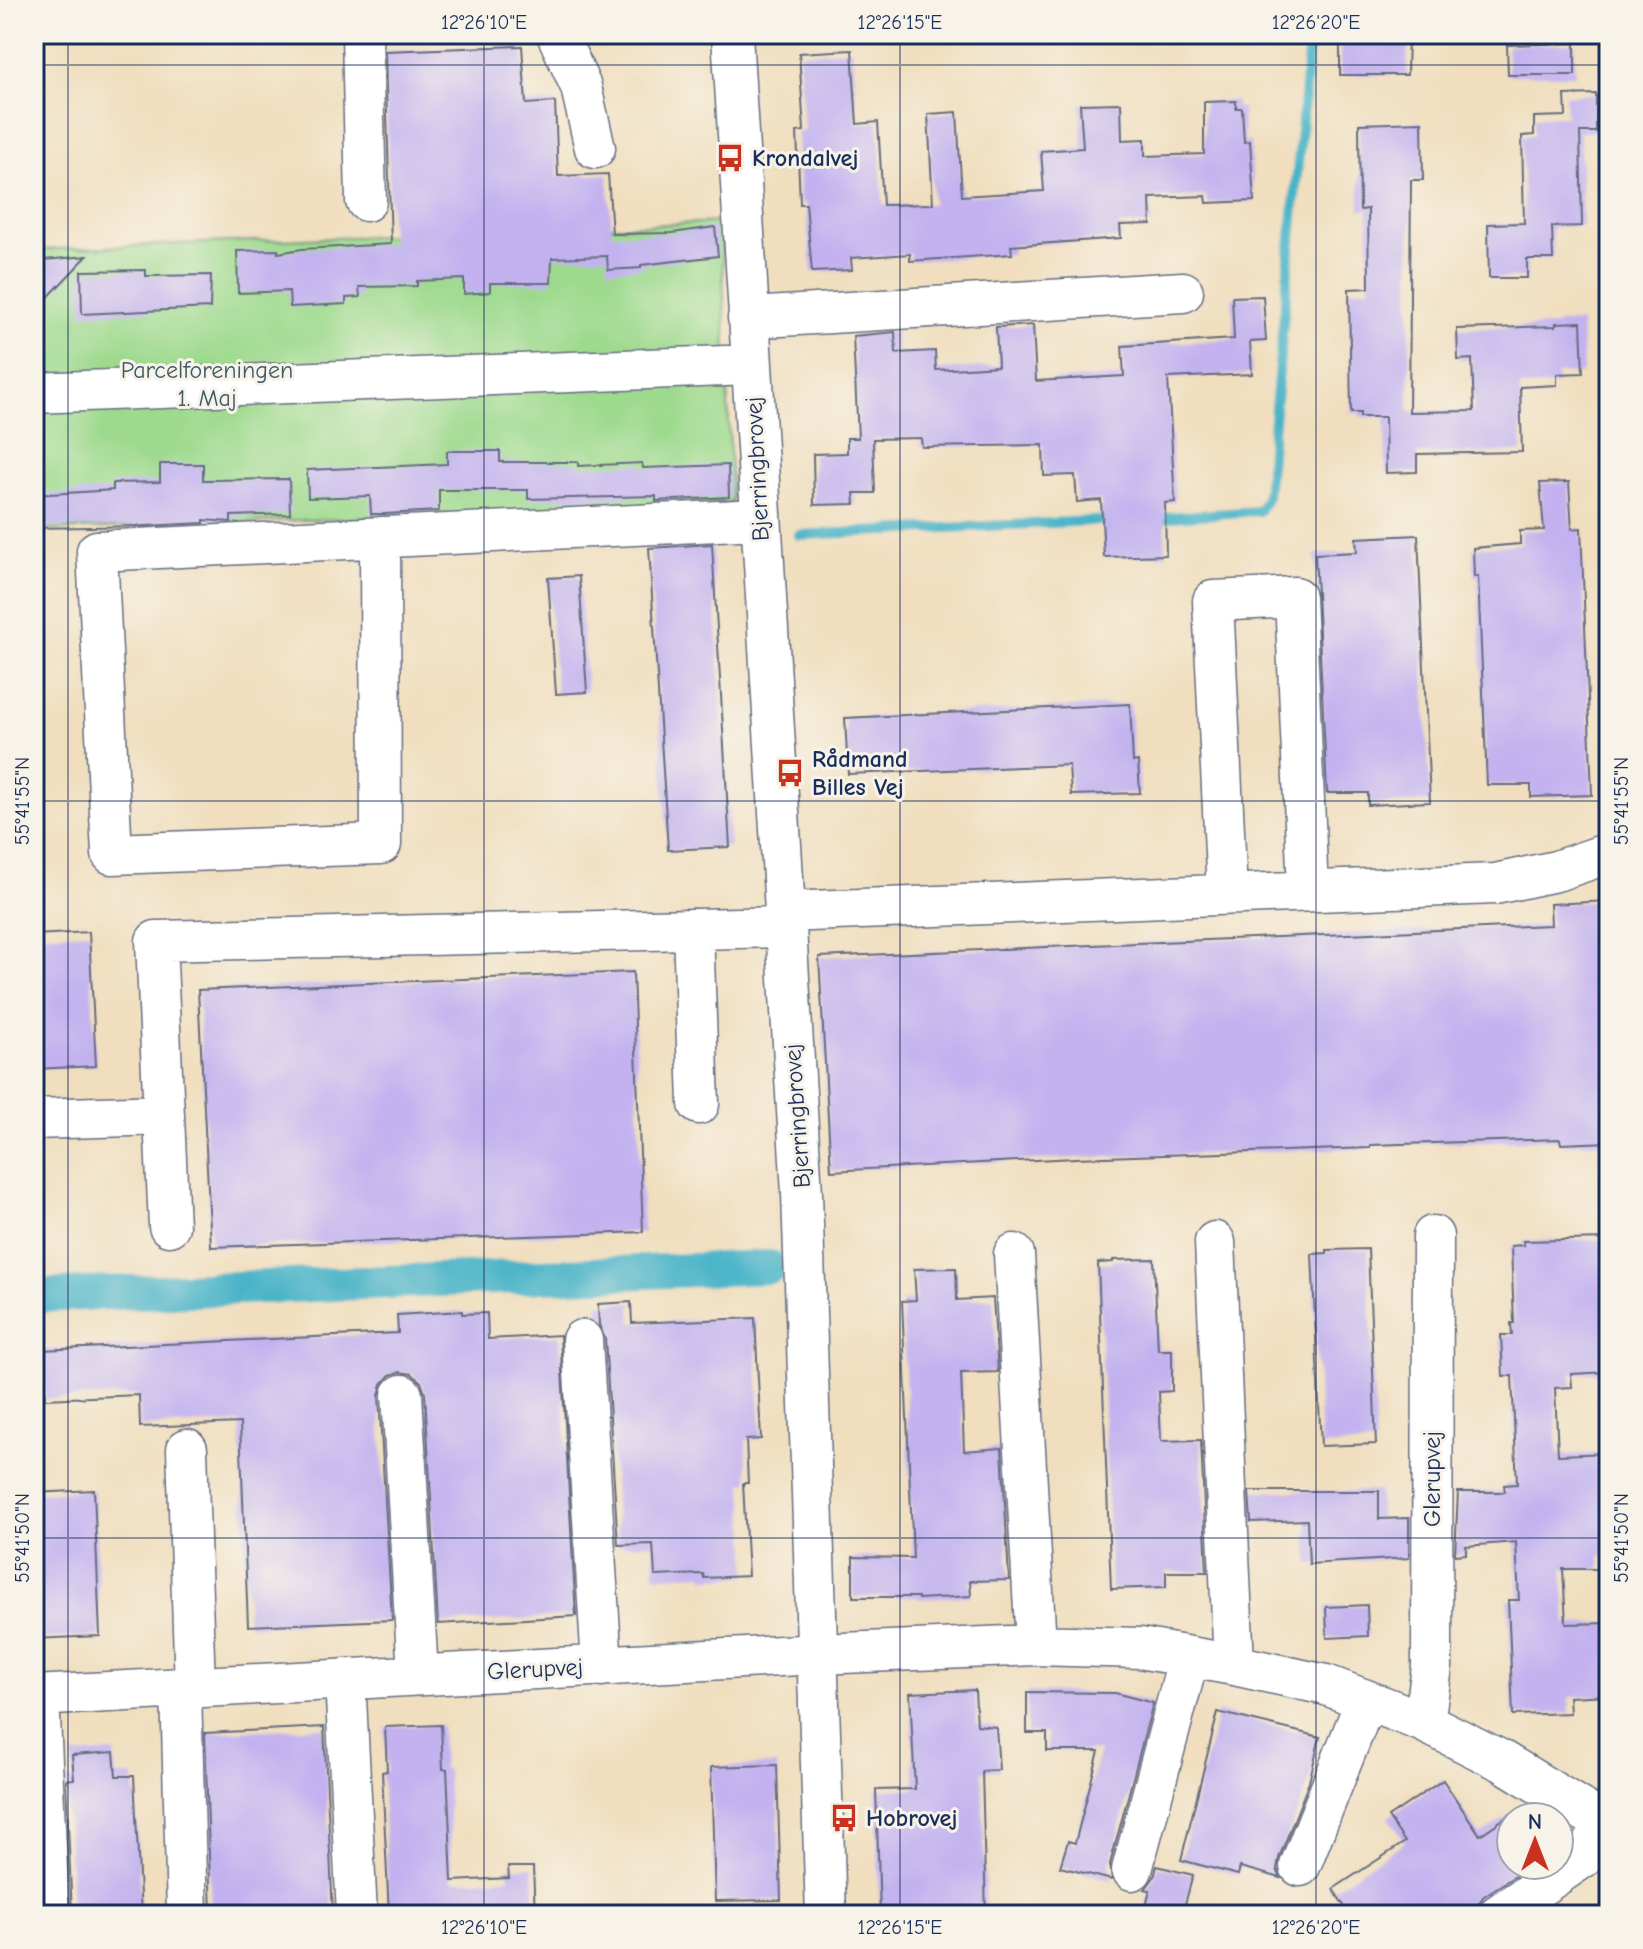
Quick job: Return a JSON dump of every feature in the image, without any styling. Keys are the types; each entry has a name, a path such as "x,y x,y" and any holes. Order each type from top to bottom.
{"street":[{"path":"362,34 366,201"},
{"path":"557,34 581,87 595,148"},
{"name":"Bjerringbrovej","path":"732,34 802,1193 826,1915"},
{"path":"748,318 1183,292"},
{"path":"34,393 751,365"},
{"path":"380,537 381,844 112,854 97,551 380,537 760,519"},
{"path":"1227,894 1213,601 1295,597 1308,891"},
{"path":"169,1226 156,941 693,929 785,920 1227,894 1495,884 1556,871 1609,853"},
{"path":"693,929 699,1104"},
{"path":"34,1119 164,1115"},
{"name":"Glerupvej","path":"1424,1722 1432,1667 1433,1236"},
{"path":"1215,1242 1234,1665"},
{"path":"1014,1254 1036,1645"},
{"path":"582,1340 602,1666"},
{"path":"402,1395 418,1675"},
{"path":"187,1449 187,1915"},
{"name":"Glerupvej","path":"36,1696 818,1654 1036,1645 1140,1648 1326,1685 1366,1700 1424,1722 1502,1761 1608,1824"},
{"path":"1132,1870 1189,1657"},
{"path":"345,1679 357,1915"},
{"path":"36,1696 49,1915"},
{"path":"1300,1866 1366,1700"},
{"path":"1498,1915 1585,1856 1608,1824"}],"green space":[{"name":"Parcelforeningen 1. Maj","path":"721,222 732,503 34,531 34,250"}],"building":[{"path":"1340,34 1408,34 1407,75 1340,75"},
{"path":"1575,43 1575,75 1508,75 1507,45"},
{"path":"522,46 526,104 555,102 558,176 608,174 612,234 672,233 715,227 718,256 608,270 607,256 552,258 551,283 490,283 490,292 464,294 464,279 417,281 417,286 359,287 360,297 346,298 346,304 290,307 289,291 238,293 237,251 278,250 278,253 391,244 385,51"},
{"path":"852,50 857,124 878,122 883,205 933,204 928,114 957,112 962,196 1044,191 1041,151 1083,148 1080,104 1121,103 1122,140 1145,139 1145,156 1204,154 1204,102 1236,101 1236,108 1242,108 1244,142 1250,141 1254,201 1207,203 1206,196 1150,198 1151,224 1120,225 1121,238 1011,246 1012,254 910,261 910,254 851,258 852,270 812,272 806,204 800,204 797,132 804,131 799,53"},
{"path":"1596,94 1596,132 1580,132 1582,226 1552,227 1553,259 1527,259 1527,278 1489,278 1488,224 1524,223 1522,136 1534,135 1534,117 1566,116 1565,95"},
{"path":"1422,122 1423,180 1411,180 1409,412 1474,411 1472,359 1458,360 1457,329 1556,326 1556,323 1581,322 1583,373 1557,374 1557,385 1520,387 1522,452 1417,454 1417,472 1386,473 1385,417 1360,417 1360,413 1351,413 1349,289 1369,288 1368,209 1360,210 1359,124"},
{"path":"87,256 34,312 34,261"},
{"path":"146,270 146,276 211,275 210,308 82,314 81,271"},
{"path":"1263,296 1266,341 1250,342 1252,374 1168,378 1175,502 1165,503 1166,555 1104,557 1101,500 1077,502 1075,475 1044,476 1043,445 922,447 921,438 873,439 875,493 854,493 855,504 814,505 813,454 847,453 847,438 858,438 853,336 895,332 896,353 935,351 936,370 998,366 996,327 1033,325 1036,381 1124,376 1122,346 1234,339 1232,297"},
{"path":"447,451 500,451 500,462 578,462 578,466 642,463 643,468 728,465 729,497 656,501 656,496 528,499 528,490 439,490 439,511 384,514 371,514 370,496 308,498 307,470 447,464"},
{"path":"160,464 203,464 203,480 289,479 290,514 231,516 231,522 204,520 204,523 145,526 34,528 34,495 113,490 113,483 160,482"},
{"path":"1569,482 1572,529 1581,528 1592,795 1531,797 1531,785 1487,785 1478,576 1474,577 1473,548 1520,544 1520,531 1544,530 1540,483"},
{"path":"1418,535 1430,802 1368,805 1368,793 1327,793 1315,554 1357,552 1356,538"},
{"path":"712,544 730,847 668,850 649,548"},
{"path":"579,576 587,692 556,694 548,578"},
{"path":"1130,704 1133,762 1138,761 1140,793 1071,795 1069,765 848,774 845,718"},
{"path":"1609,901 1609,1142 1561,1144 1560,1139 1370,1145 1370,1148 1075,1158 831,1171 819,957 1551,925 1550,904"},
{"path":"89,932 96,1066 34,1069 34,935"},
{"path":"633,972 643,1232 211,1247 198,990"},
{"path":"1609,1239 1609,1372 1571,1374 1572,1387 1555,1388 1558,1455 1609,1453 1609,1555 1600,1556 1600,1569 1563,1569 1566,1624 1609,1623 1609,1695 1569,1697 1570,1713 1513,1715 1508,1600 1519,1600 1516,1542 1466,1546 1466,1554 1455,1555 1458,1492 1505,1492 1504,1485 1517,1484 1512,1376 1503,1376 1501,1335 1512,1335 1511,1323 1514,1323 1511,1246 1524,1245 1523,1241"},
{"path":"1368,1249 1376,1444 1321,1446 1312,1254 1327,1253 1327,1250"},
{"path":"1154,1259 1158,1350 1172,1350 1172,1391 1159,1392 1161,1441 1201,1440 1207,1572 1166,1572 1166,1587 1111,1589 1098,1263"},
{"path":"956,1268 957,1300 993,1298 998,1372 961,1373 964,1451 1002,1448 1009,1580 970,1581 971,1596 918,1599 853,1597 853,1557 913,1558 902,1301 916,1300 914,1269"},
{"path":"631,1302 632,1323 755,1318 761,1439 746,1440 748,1483 743,1483 748,1576 655,1576 653,1544 618,1545 605,1339 599,1325 598,1304"},
{"path":"462,1311 462,1314 487,1313 488,1339 560,1335 576,1616 438,1624 425,1394 421,1382 412,1374 400,1372 390,1375 382,1384 379,1396 392,1620 248,1626 240,1423 140,1427 139,1395 45,1399 42,1350 398,1333 397,1315"},
{"path":"94,1490 100,1636 34,1639 34,1493"},
{"path":"1249,1491 1379,1491 1379,1519 1409,1518 1409,1558 1309,1564 1307,1520 1251,1522"},
{"path":"1367,1605 1368,1636 1327,1638 1326,1607"},
{"path":"975,1690 977,1725 996,1727 999,1770 982,1771 986,1915 880,1915 876,1790 915,1789 910,1693"},
{"path":"1027,1692 1115,1693 1153,1703 1110,1864 1112,1880 1060,1867 1068,1841 1075,1843 1099,1751 1047,1751 1047,1733 1027,1733"},
{"path":"1218,1712 1320,1737 1309,1782 1279,1858 1277,1869 1281,1878 1240,1867 1238,1875 1181,1860"},
{"path":"441,1725 443,1769 447,1769 452,1881 509,1878 508,1867 533,1867 535,1915 510,1915 510,1910 455,1915 389,1915 382,1772 387,1771 385,1727"},
{"path":"324,1727 333,1915 211,1915 205,1733"},
{"path":"114,1752 116,1776 134,1776 141,1915 72,1915 66,1780 74,1779 72,1755"},
{"path":"777,1765 781,1900 715,1901 711,1767"},
{"path":"1443,1780 1480,1835 1495,1825 1495,1881 1507,1881 1484,1896 1475,1915 1350,1915 1333,1889 1405,1842 1388,1817"},
{"path":"1157,1866 1193,1875 1182,1915 1144,1915 1150,1890 1145,1889 1154,1877"}],"waterway":[{"path":"1153,518 1259,511 1267,496 1310,34"},
{"path":"799,535 1113,520"},
{"path":"34,1296 769,1267"}],"place":[{"name":"Krondalvej","path":"730,158"},
{"name":"Rådmand Billes Vej","path":"790,773"},
{"name":"Hobrovej","path":"844,1818"}]}
